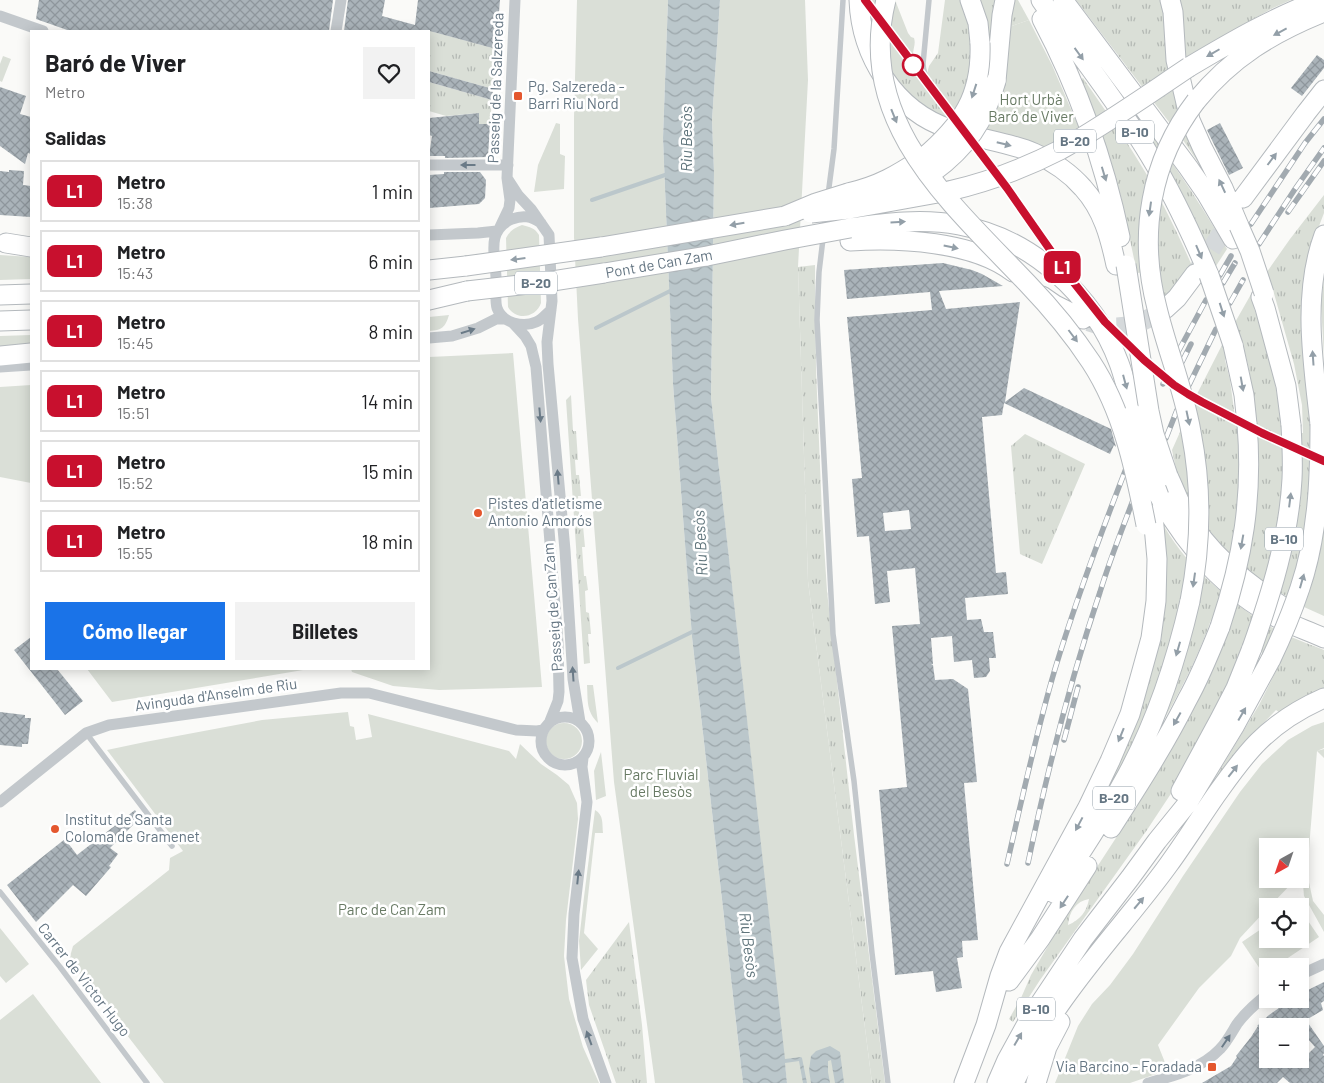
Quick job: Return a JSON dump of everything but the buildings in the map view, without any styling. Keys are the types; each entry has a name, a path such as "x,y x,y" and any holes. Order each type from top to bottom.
{"highway":[{"path":"859,0 863,30 872,59 881,74 900,97 921,114 947,129 1033,152 1060,168 1084,188 1106,225 1121,265"},
{"path":"886,0 880,37 882,78 901,132 919,162 943,194 1065,325 1091,362 1109,394 1124,430 1150,520"},
{"path":"848,201 897,190 918,181 942,142 955,127 970,104 979,72 980,43 978,23 970,0"},
{"path":"928,165 950,159 973,133 986,110 996,81 1005,0"},
{"path":"1032,0 1057,48 1084,111 1106,178 1117,224 1121,265 1140,351 1149,411 1154,434 1168,476 1184,510 1195,527 1226,565 1283,606 1324,625"},
{"name":"B-10","path":"1008,981 1040,939 1144,776 1188,700 1206,662 1220,627 1235,578 1244,536 1249,471 1247,424 1241,381 1233,345 1202,275 1176,201 1150,156 1107,91 1041,0"},
{"name":"B-10","path":"997,1083 1017,1041 1041,1001 1083,939 1156,841 1182,788 1236,688 1252,648 1273,582 1285,532 1292,480 1291,425 1286,386 1250,251 1063,0"},
{"path":"1170,0 1173,12 1176,60 1189,95 1190,120 1223,188 1236,233"},
{"name":"B-20","path":"848,201 949,192 1012,172 1060,150 1104,124 1189,67 1258,28 1320,0"},
{"name":"B-20","path":"1008,981 1028,934 1110,806 1140,750 1166,688 1179,647 1190,601 1198,540 1197,475 1187,410 1153,293 1148,264 1151,206 1159,170 1186,114 1189,95 1218,76 1247,52 1284,30 1324,12"},
{"path":"1243,198 1324,90"},
{"name":"Pont de Can Zam","path":"466,266 638,242 785,216 848,201"},
{"path":"850,235 891,222 913,221 960,225 999,237 1018,246 1037,258 1066,282 1090,308 1119,362 1144,456 1168,513 1185,537 1206,563 1241,594 1277,618 1324,638"},
{"path":"850,235 877,240 907,241 951,247 985,256 1011,270 1055,305 1083,319"},
{"name":"Pont de Can Zam","path":"467,291 552,281 708,256 789,249 850,235"},
{"path":"1156,841 1187,804 1235,725 1271,659 1301,587 1318,501 1320,424 1312,345 1312,293 1316,266 1324,235"},
{"path":"6,243 30,245"},
{"path":"430,262 466,266"},
{"name":"B-20","path":"430,270 466,266"},
{"path":"1165,309 1202,275"},
{"path":"430,300 467,291"},
{"name":"B-20","path":"430,296 467,291"},
{"path":"0,295 30,294"},
{"path":"0,321 30,320"},
{"path":"0,356 30,353"},
{"path":"964,1083 986,1025 1000,976 1010,952 1088,807 1130,714 1151,638 1150,520 1144,456"},
{"path":"1014,1083 1031,1048 1046,1024 1081,975 1169,864 1229,776 1257,742 1273,728 1292,714 1324,698"},
{"path":"1036,1083 1054,1032 1121,925"},
{"path":"986,1025 1008,981"}],"street":[{"path":"336,30 340,0"},
{"name":"Passeig de la Salzereda","path":"509,321 496,308 494,242 510,204 507,178 515,0"},
{"path":"0,16 40,30"},
{"path":"430,165 508,165"},
{"name":"Passeig de la Salzereda","path":"507,178 549,235 551,310"},
{"path":"430,235 478,233 498,229 508,221 523,216 535,219 542,224"},
{"path":"430,338 452,336 478,328 496,319 524,324 536,322 541,320 551,310"},
{"name":"Passeig de Can Zam","path":"551,310 547,342 548,364 565,550 573,679 580,722"},
{"name":"Passeig de Can Zam","path":"509,321 525,336 531,346 536,367 558,643 558,701 544,730"},
{"path":"0,367 30,365"},
{"name":"Avinguda d'Anselm de Riu","path":"0,802 86,733 109,725 341,693 369,693 516,730 544,730"},
{"path":"583,758 568,766 555,764 544,756 544,730 555,719 564,717 580,722 586,729 589,740 582,767 587,802 574,914 572,958 582,1019 606,1083"},
{"path":"1309,971 1324,964"},
{"path":"1148,1083 1174,1080 1213,1056 1224,1045 1239,1021 1259,1002"}],"lane":[{"path":"843,0 834,149 818,272 817,320 833,634 854,781 888,1083"},
{"path":"929,0 923,64 927,80 938,92"},
{"path":"86,733 172,846"},
{"name":"Carrer de Victor Hugo","path":"0,892 147,1083"}],"green space":[{"name":"Parc Fluvial del Besòs","path":"577,0 668,0 663,138 673,384 692,637 743,1083 655,1083 614,782 578,319 574,237 574,117"},
{"path":"720,0 805,0 808,80 798,267 808,581 872,1083 787,1083 711,397 714,172 712,120"},
{"path":"865,0 895,0 908,33 915,40 914,72 906,79 896,81 877,57"},
{"path":"945,0 1018,0 1029,20 1009,27 982,133 927,112 896,81 919,68 926,84 938,95 940,91 931,82 927,74 929,66 938,53"},
{"path":"1076,0 1161,0 1210,180 1185,143"},
{"path":"1179,0 1291,0 1273,8 1186,57 1183,47"},
{"name":"Hort Urbà Baró de Viver","path":"1029,20 1052,65 1080,130 1039,149 982,133 1009,27"},
{"path":"430,31 496,49 493,89 430,71"},
{"path":"3,56 11,59 2,82 0,81 0,64"},
{"path":"1083,78 1147,175 1193,268 1164,304 1157,271 1137,273 1121,197 1107,152 1079,80"},
{"path":"430,82 492,100 490,124 479,124 478,113 446,116 430,111"},
{"path":"1122,95 1177,170 1227,249 1216,266 1198,228 1120,97"},
{"path":"556,123 560,124 560,154 565,156 564,189 534,192 538,165"},
{"path":"1324,195 1324,213 1311,247 1303,339 1310,424 1324,424 1324,524 1316,570 1304,607 1263,582 1228,555 1208,532 1189,502 1176,469 1172,450 1221,347 1250,296","holes":["1271,283 1294,364 1302,405 1303,433 1282,434 1272,370 1265,339 1254,308","1239,335 1248,367 1257,424 1236,425 1230,380 1225,360"]},
{"path":"522,225 532,228 539,235 541,303 535,312 526,316 516,314 508,307 506,238 512,230"},
{"path":"0,255 30,257 30,279 0,280"},
{"path":"815,265 816,369 827,591 854,835 885,1083 872,1083 808,581 798,267"},
{"path":"1324,279 1324,356 1321,305"},
{"path":"449,315 442,328 430,331 430,317"},
{"path":"30,335 30,346 0,349 0,336"},
{"name":"Pistes d'atletisme Antonio Amorós","path":"513,353 542,687 439,690 393,686 352,672 351,670 430,670 430,357"},
{"path":"30,385 30,483 0,477 0,387"},
{"path":"571,395 573,431 576,431 578,460 575,460 576,475 579,475 581,496 578,496 580,526 583,526 585,547 582,547 584,576 586,576 588,590 585,591 586,612 589,613 591,634 588,634 590,663 584,664 566,400"},
{"path":"1025,434 1085,464 1042,564 1020,554 1011,446"},
{"path":"1159,518 1174,542 1189,560 1210,582 1235,602 1259,620 1277,630 1324,650 1324,691 1280,713 1276,710 1247,740 1211,785 1259,705 1280,663 1245,643 1236,668 1174,789 1040,980 1013,1022 1009,1019 1031,975 1069,910 1168,754 1206,683 1228,632 1211,620 1186,678 1156,734 1166,658 1151,699 1116,777 1094,814 1141,698","holes":["1089,899 1085,911 1079,918 1068,925 1074,908 1084,900"]},
{"path":"1324,524 1324,616 1304,607 1316,570"},
{"path":"88,670 303,670 112,702"},
{"path":"587,685 593,685 598,723 591,714"},
{"name":"Parc de Can Zam","path":"348,712 350,726 354,727 356,740 372,737 368,714 509,751 516,759 520,744 541,764 569,785 577,803 578,819 566,920 564,956 569,999 583,1047 599,1083 164,1083 69,960 73,946 169,870 170,858 183,851 107,750 262,720"},
{"path":"1324,722 1324,748 1317,751 1309,849 1309,838 1259,838 1259,888 1287,888 1278,898 1259,898 1259,918 1240,938 1231,956 1199,988 1158,1045 1168,1070 1130,1083 1055,1083 1078,1026 1092,1004 1110,985 1133,954 1240,792 1262,764 1288,740 1312,726"},
{"path":"564,723 577,728 582,741 577,754 564,759 551,754 546,741 551,728"},
{"path":"1324,749 1324,758 1317,751"},
{"path":"601,752 606,796 596,800 594,771"},
{"path":"595,810 601,817 603,833 595,833 584,933 598,949 581,970 579,941"},
{"path":"1309,882 1313,901 1324,915 1324,932 1309,905 1309,898 1304,896 1303,888 1309,888"},
{"path":"629,922 647,1083 616,1083 589,1005 586,980"},
{"path":"1309,922 1319,937 1309,944"},
{"path":"0,928 29,964 6,983 0,976"},
{"path":"1259,930 1259,948 1303,948 1288,958 1259,958 1259,968 1242,942"},
{"path":"33,994 101,1083 0,1083 0,1020"}],"water":[{"name":"Riu Besòs","path":"668,0 720,0 712,120 714,172 711,397 785,1059 802,1058 807,1083 803,1083 799,1061 785,1063 787,1083 743,1083 692,637 673,384 663,138"},
{"path":"830,1046 840,1052 844,1083 835,1083 831,1060 828,1061 830,1083 811,1083 809,1070 811,1056 816,1051"}],"waterway":[{"path":"592,200 668,174"},
{"path":"596,328 672,290"},
{"path":"618,668 694,631"}],"tunnel":[{"path":"1196,273 1234,214"},
{"path":"1089,322 1109,327 1128,326 1156,315 1165,309"}],"railway":[{"path":"1251,224 1305,143 1324,119"},
{"path":"1259,244 1324,148"},
{"path":"1288,212 1324,161"},
{"path":"1220,275 1231,256"},
{"path":"1223,283 1235,263"},
{"path":"1230,303 1243,280"},
{"path":"1178,352 1206,300"},
{"path":"1189,385 1216,329"},
{"path":"1182,362 1191,344"},
{"path":"1163,384 1167,375"},
{"path":"1166,438 1177,410"},
{"path":"1007,864 1035,742 1055,669 1089,567 1127,466"},
{"path":"1028,863 1051,761 1069,693 1108,567 1135,495"},
{"path":"1064,740 1078,687"}],"metro line":[{"name":"L1","path":"865,0 1007,188 1067,274 1105,322 1144,360 1188,394 1262,433 1324,461"}],"place":[{"name":"Pg. Salzereda - Barri Riu Nord","path":"518,96"},
{"name":"Pistes d'atletisme Antonio Amorós","path":"478,513"},
{"name":"Institut de Santa Coloma de Gramenet","path":"55,829"},
{"name":"Via Barcino - Foradada","path":"1212,1067"}]}
